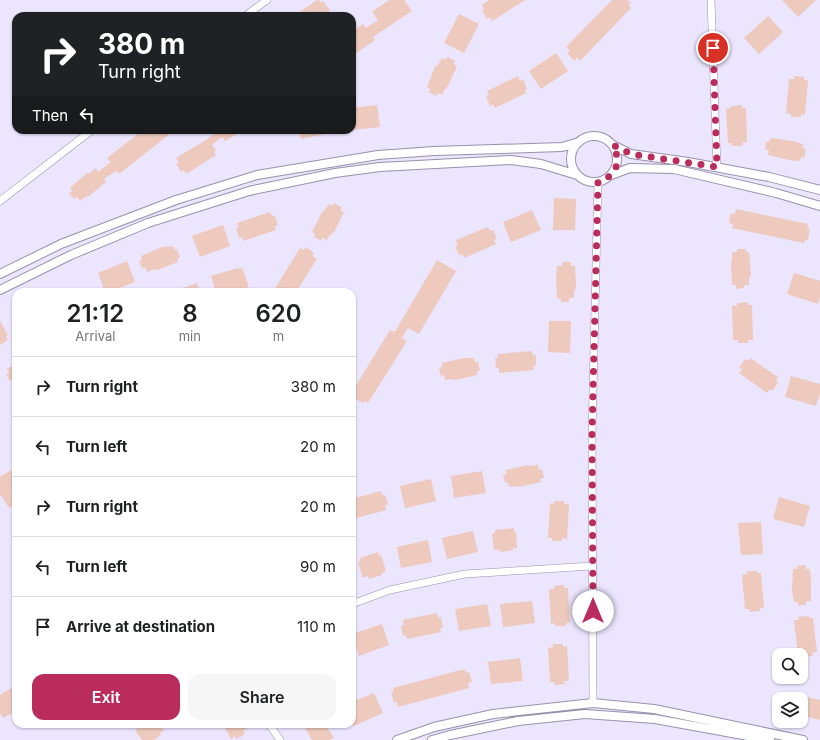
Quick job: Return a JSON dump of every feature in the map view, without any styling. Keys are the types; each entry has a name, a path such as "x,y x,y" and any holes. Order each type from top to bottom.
{"street":[{"path":"250,12 267,0"},
{"path":"711,0 717,167"},
{"path":"0,201 87,134"},
{"path":"613,145 617,152 618,160 616,168 611,175 605,180 598,182 583,180 577,175 571,162 571,154 574,148 585,138 600,136 613,145 631,154 717,167 770,177 820,190"},
{"path":"0,274 62,244 176,200 257,175 378,155 434,151 562,147 579,142"},
{"path":"0,290 71,255 148,223 249,191 335,173 380,167 511,160 541,164 577,175"},
{"path":"611,175 630,168 674,169 776,193 820,206"},
{"path":"593,703 592,426 598,182"},
{"path":"356,603 390,590 465,574 592,566"},
{"path":"397,740 434,728 493,714 593,703 654,709 803,740"},
{"path":"432,740 518,721 585,714 655,719 770,740"},
{"path":"272,728 280,740"}],"building":[{"path":"317,0 321,3 323,1 330,10 328,12 300,12"},
{"path":"389,0 404,0 412,11 373,37 375,40 356,53 356,29 363,24 366,28 378,20 372,12"},
{"path":"489,0 525,0 492,21 490,17 487,19 482,10 484,9 482,5"},
{"path":"612,0 627,0 631,3 629,5 631,8 580,61 577,58 574,61 567,53 570,50 566,47"},
{"path":"782,0 816,0 798,17"},
{"path":"459,14 479,24 464,53 444,43"},
{"path":"768,16 783,32 759,54 744,38"},
{"path":"556,53 568,71 541,89 529,71"},
{"path":"447,57 455,61 454,64 457,66 442,95 438,93 436,96 429,92 430,89 427,87 435,67 442,58 445,60"},
{"path":"518,76 520,81 523,79 527,89 525,90 526,93 495,108 493,104 490,106 486,96 489,95 487,91"},
{"path":"794,76 804,77 804,80 808,80 805,115 801,114 801,117 791,117 791,114 786,113 789,79 794,79"},
{"path":"377,105 380,127 356,130 356,108"},
{"path":"742,105 742,108 746,108 747,142 742,143 743,146 732,146 732,143 728,143 726,109 731,108 731,106"},
{"path":"138,134 170,134 119,174 116,171 104,179 106,182 89,196 80,201 77,197 74,199 69,193 72,191 70,188 87,173 90,173 96,168 98,172 111,162 107,158"},
{"path":"214,134 236,134 225,141 222,137 212,145 216,150 214,152 216,155 186,174 184,170 181,172 176,164 179,162 176,158"},
{"path":"300,134 325,134 301,139"},
{"path":"771,138 803,144 802,148 806,149 804,158 801,157 800,161 768,155 769,150 765,150 766,142 769,142"},
{"path":"554,198 576,199 575,230 553,230"},
{"path":"334,203 342,208 340,210 344,212 334,232 327,240 322,238 321,241 314,237 315,234 312,232 322,212 329,204 332,206"},
{"path":"736,209 808,224 807,228 810,229 808,240 805,239 804,243 732,228 733,224 729,223 731,213 735,214"},
{"path":"532,210 541,230 511,242 503,222"},
{"path":"270,212 272,216 275,215 278,225 275,226 276,230 243,241 242,237 239,238 236,228 239,227 237,223"},
{"path":"223,225 230,246 200,257 192,236"},
{"path":"488,227 490,231 493,230 497,239 494,240 496,244 464,258 462,254 459,255 455,246 458,245 456,240"},
{"path":"173,246 174,250 177,249 180,258 177,259 178,262 147,272 145,267 142,268 139,261 142,260 141,256 162,247"},
{"path":"306,247 314,253 312,256 317,259 299,288 275,288 300,248 304,250"},
{"path":"737,249 746,249 746,252 749,252 751,274 749,285 744,285 744,288 736,289 736,285 732,285 731,263 732,252 737,252"},
{"path":"437,260 456,271 419,334 408,328 402,338 407,341 368,403 364,401 363,403 356,399 356,385 390,330 394,332"},
{"path":"127,261 135,282 119,288 104,288 98,273"},
{"path":"562,262 571,262 571,266 575,266 576,288 574,298 569,298 569,302 561,302 561,299 557,298 557,266 562,266"},
{"path":"242,268 249,287 215,288 211,276"},
{"path":"794,273 820,281 820,297 818,304 787,294"},
{"path":"197,283 199,288 183,288"},
{"path":"747,302 748,305 752,305 753,340 748,340 748,343 738,343 738,340 733,340 732,306 737,306 737,303"},
{"path":"0,321 8,335 6,336 8,340 0,345"},
{"path":"549,321 571,321 570,353 548,352"},
{"path":"532,351 533,356 536,355 536,365 533,366 534,370 499,373 499,368 496,368 495,358 498,358 498,354"},
{"path":"464,358 474,358 475,362 478,362 480,371 477,371 477,375 455,380 445,380 444,375 441,376 439,368 442,367 442,363"},
{"path":"750,358 778,377 776,381 778,383 772,391 770,389 767,393 739,373 742,369 739,368 745,359 748,361"},
{"path":"12,366 12,380 10,381 6,375 9,373 7,369"},
{"path":"791,376 820,384 820,393 816,406 785,397"},
{"path":"528,465 538,465 539,470 542,469 544,478 540,479 541,482 519,487 509,487 508,482 505,483 503,475 506,475 506,470"},
{"path":"11,470 12,472 12,506 9,508 0,494 0,477"},
{"path":"482,471 486,493 454,498 451,476"},
{"path":"431,479 436,501 405,508 400,486"},
{"path":"381,491 382,495 385,495 388,504 385,505 386,510 356,518 356,498"},
{"path":"779,497 810,506 804,527 773,519"},
{"path":"554,501 564,501 564,504 569,504 567,539 562,538 562,541 552,541 552,538 548,538 550,503 554,504"},
{"path":"761,522 763,554 741,555 738,523"},
{"path":"514,528 514,532 516,531 517,548 500,552 499,549 494,550 492,534 495,533 495,530"},
{"path":"473,531 478,552 447,559 442,538"},
{"path":"428,540 432,562 401,568 397,547"},
{"path":"378,552 379,556 381,555 386,571 382,573 382,575 369,579 368,576 363,578 358,562 361,561 360,558"},
{"path":"806,565 806,569 810,569 811,601 806,601 806,605 798,605 798,602 794,602 792,591 793,569 797,569 797,566"},
{"path":"747,571 757,571 758,573 761,573 764,608 760,608 760,611 750,612 749,609 745,609 742,575 747,574"},
{"path":"564,585 564,588 568,588 570,623 566,623 566,626 555,626 555,623 551,624 549,589 554,589 554,586"},
{"path":"532,601 535,623 503,627 500,604"},
{"path":"487,604 491,626 459,631 455,609"},
{"path":"437,613 438,618 441,617 443,628 440,628 441,632 407,639 406,635 403,636 401,626 404,625 403,620"},
{"path":"809,616 809,618 813,618 817,652 812,653 813,656 808,656 808,648 797,648 794,620 799,620 798,617"},
{"path":"382,624 389,645 359,656 356,647 356,633"},
{"path":"553,644 563,644 563,647 567,646 569,681 564,681 565,684 554,685 554,682 550,682 548,648 553,647"},
{"path":"520,658 523,681 491,684 488,662"},
{"path":"465,669 466,673 469,672 472,682 468,683 469,688 398,707 397,702 394,703 391,692 394,691 393,688"},
{"path":"12,688 12,713 3,718 0,713 0,695"},
{"path":"374,693 383,713 356,725 356,700"},
{"path":"808,697 820,700 820,720 808,717"},
{"path":"162,728 164,731 154,740 142,740 135,730"},
{"path":"225,728 248,728 243,731 245,734 236,739 235,736 231,739"},
{"path":"305,728 328,728 334,738 329,740 312,740"}],"route":[{"path":"593,611 592,434 598,182 605,180 616,168 618,160 617,152 613,145 631,154 717,167 713,48"}]}
